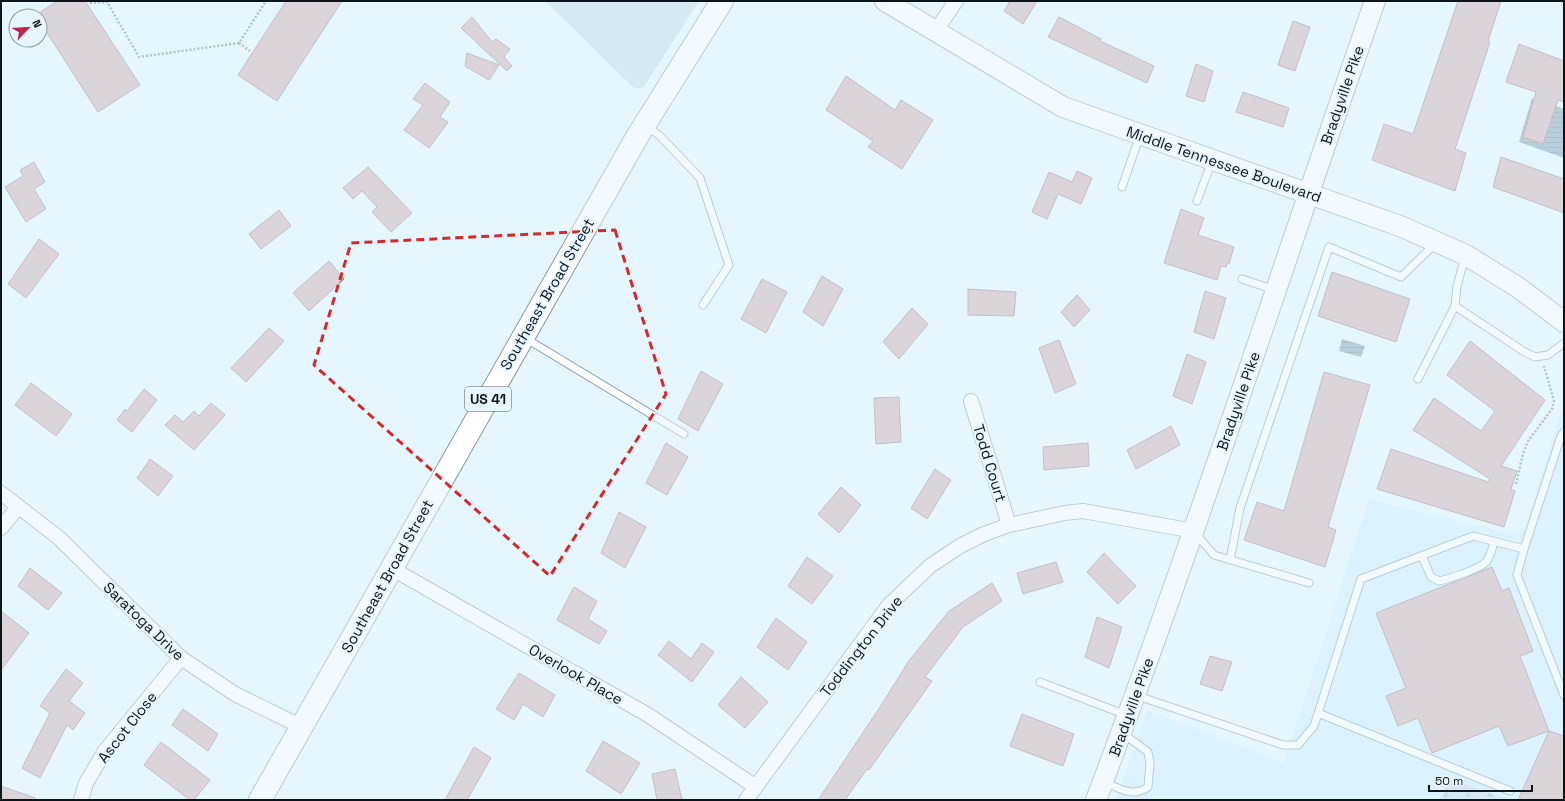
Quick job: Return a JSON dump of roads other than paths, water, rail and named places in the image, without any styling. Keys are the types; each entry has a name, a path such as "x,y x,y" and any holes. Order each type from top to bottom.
{"main road":[{"name":"Southeast Broad Street","path":"260,800 645,124 722,1"},
{"name":"Middle Tennessee Boulevard","path":"885,1 1063,107 1400,226 1438,242 1466,255 1519,288 1564,322"},
{"name":"Bradyville Pike","path":"1096,800 1136,695 1194,531 1307,194 1375,1"}],"street":[{"path":"936,32 956,1"},
{"name":"Todd Court","path":"971,400 1010,525"},
{"name":"Saratoga Drive","path":"1,493 59,538 181,658 235,694 302,727"},
{"path":"1,528 18,507"},
{"name":"Toddington Drive","path":"746,800 889,605 930,566 954,550 984,534 1010,525 1035,518 1065,513 1083,512 1194,531"},
{"name":"Overlook Place","path":"391,568 648,715 756,786"},
{"name":"Ascot Close","path":"81,800 86,783 105,751 181,658"}],"lane":[{"path":"645,124 660,136 700,178 729,265 703,305"},
{"path":"1122,187 1140,135"},
{"path":"1197,201 1212,160"},
{"path":"1230,560 1240,508 1329,247 1401,277 1438,242"},
{"path":"1418,379 1455,306 1457,286 1466,255"},
{"path":"1242,279 1275,290"},
{"path":"1455,306 1523,351 1535,357 1548,355 1564,343"},
{"path":"523,337 684,434"},
{"path":"1564,432 1561,436 1517,575 1564,695"},
{"path":"1194,531 1214,555 1310,583"},
{"path":"1136,695 1283,745 1298,745 1314,726 1360,579 1473,536 1524,549"},
{"path":"1422,556 1431,576 1439,581 1449,579 1485,564 1491,554 1494,541"},
{"path":"1040,682 1125,724 1148,752 1150,763 1148,787 1140,792 1128,792 1103,782"},
{"path":"1318,713 1510,791"}]}
